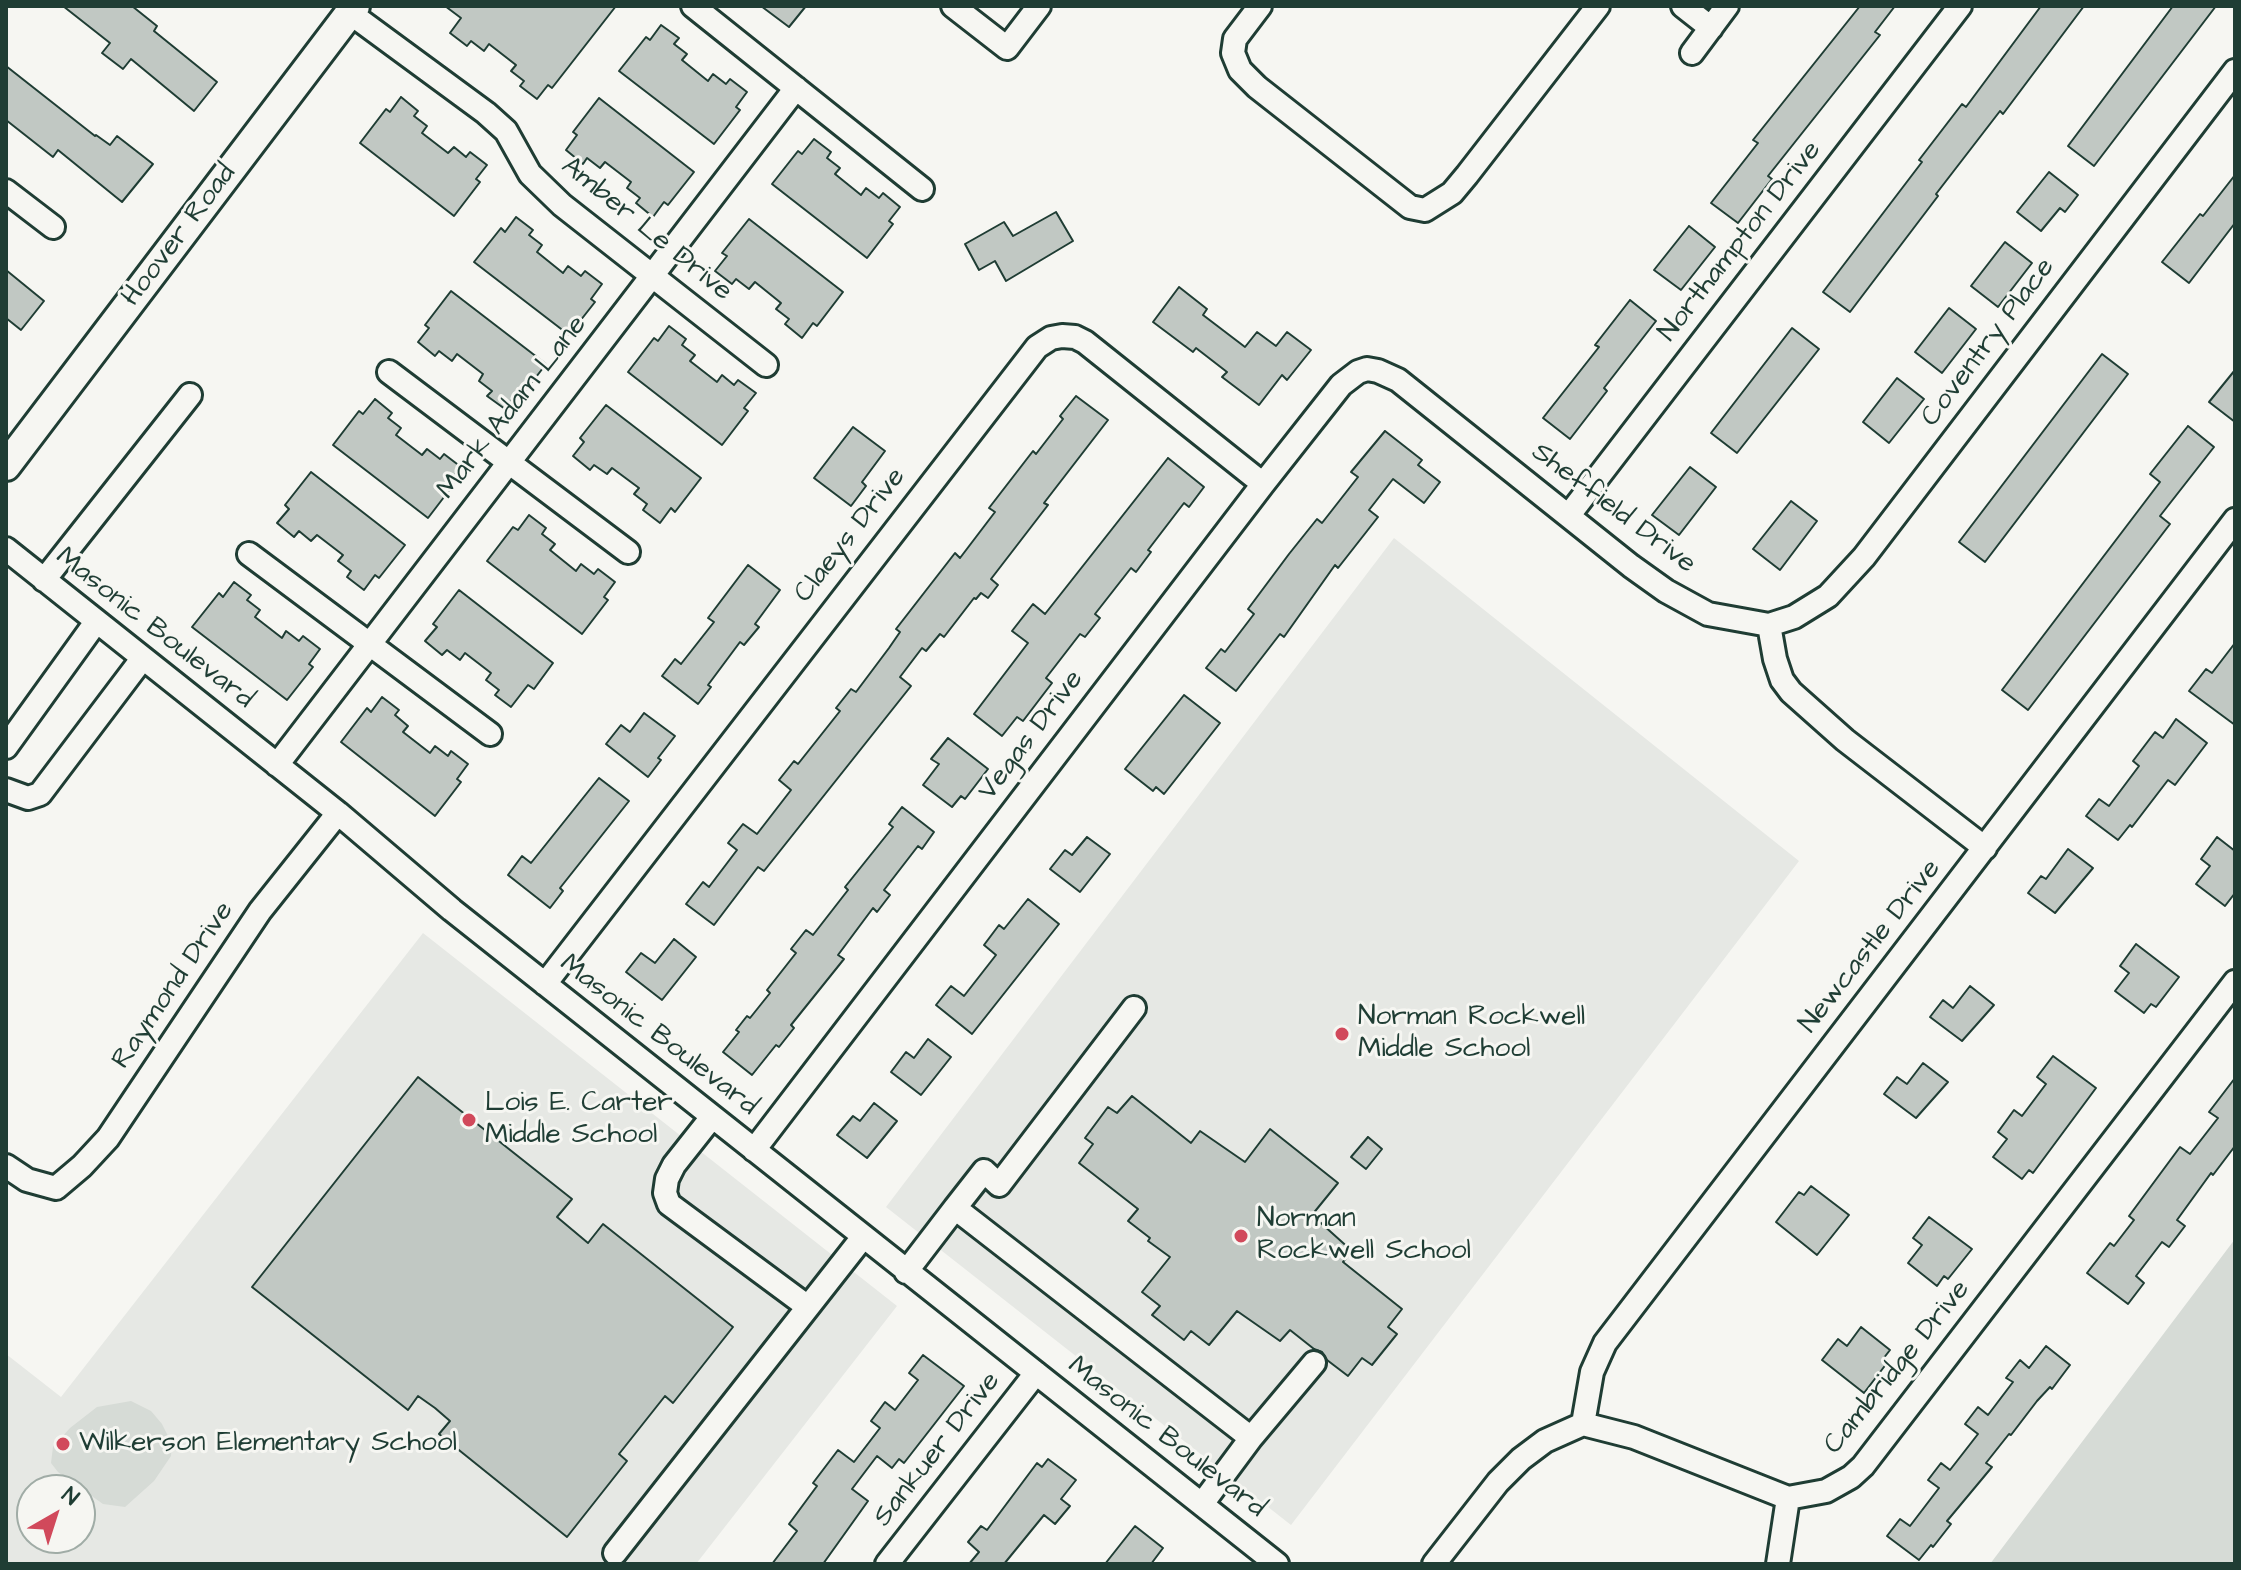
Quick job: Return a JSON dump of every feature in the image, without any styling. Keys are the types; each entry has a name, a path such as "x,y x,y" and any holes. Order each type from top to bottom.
{"main road":[{"name":"Hoover Road","path":"6,466 352,10"}],"street":[{"path":"693,6 922,189"},
{"path":"953,6 1007,48 1039,6"},
{"path":"1260,6 1235,39 1233,53 1240,70 1257,87 1410,207 1425,210 1439,203 1460,184 1598,6"},
{"path":"1683,6 1711,28"},
{"path":"1692,53 1727,6"},
{"name":"Northampton Drive","path":"1569,515 1960,6"},
{"name":"Amber Le Drive","path":"352,10 506,131 530,174 562,205 766,365"},
{"name":"Coventry Place","path":"1769,625 1794,617 1828,596 1864,557 2235,71"},
{"name":"Mark Adam Lane","path":"277,765 796,88"},
{"path":"6,191 53,227"},
{"name":"Claeys Drive","path":"545,984 1037,347 1051,338 1062,336 1085,342 1263,484"},
{"name":"Sheffield Drive","path":"1367,369 1398,380 1631,566 1688,604 1708,614 1769,625"},
{"name":"Vegas Drive","path":"754,1150 1263,484 1341,385 1367,369"},
{"path":"389,372 628,552"},
{"path":"44,580 190,395"},
{"name":"Newcastle Drive","path":"1583,1424 1592,1372 1605,1343 2235,520"},
{"name":"Masonic Boulevard","path":"6,549 338,813 452,910 1202,1504 1248,1555 1277,1564"},
{"path":"249,554 490,734"},
{"path":"6,747 96,622"},
{"path":"1769,625 1778,670 1791,692 1845,740 1985,848"},
{"path":"6,790 28,798 40,794 142,659"},
{"name":"Raymond Drive","path":"6,1166 27,1180 56,1188 82,1166 108,1138 260,911 338,813"},
{"name":"Cambridge Drive","path":"1788,1498 1826,1491 1863,1466 2235,982"},
{"path":"906,1272 984,1171 999,1185 1134,1008"},
{"path":"712,1117 674,1165 667,1179 665,1193 669,1204 808,1307"},
{"path":"955,1208 1251,1438"},
{"path":"615,1553 863,1237"},
{"path":"1202,1504 1251,1438 1314,1363"},
{"name":"Sankuer Drive","path":"887,1564 1036,1373"},
{"path":"1434,1564 1498,1482 1521,1459 1545,1441 1583,1424 1676,1452 1788,1498 1778,1564"}],"shaded area":[{"name":"Norman Rockwell Middle School","path":"1394,538 1799,861 1291,1525 886,1207"},
{"name":"Lois E. Carter Middle School","path":"423,933 897,1306 696,1564 6,1564 6,1354 61,1397"},
{"path":"2235,1239 2235,1564 1990,1564"},
{"path":"131,1401 151,1411 172,1444 171,1456 154,1481 125,1507 103,1504 96,1499 96,1474 61,1474 51,1463 53,1447 70,1428 97,1407"}],"building":[{"path":"63,6 132,6 157,26 154,31 217,82 194,111 131,59 123,69 102,53 110,43"},
{"path":"445,6 616,6 552,88 548,85 537,99 520,86 524,81 511,71 516,65 489,44 484,51 471,41 467,46 450,33 461,18"},
{"path":"761,6 806,6 789,27"},
{"path":"1860,6 1895,6 1875,32 1880,35 1768,176 1772,179 1738,223 1711,203 1758,143 1753,140"},
{"path":"2041,6 2084,6 2003,114 2000,111 1936,194 1938,196 1850,312 1823,292 1922,162 1919,160 1962,104 1966,107"},
{"path":"2173,6 2216,6 2094,166 2068,146"},
{"path":"661,25 679,38 674,44 687,54 682,60 708,81 713,74 726,84 730,79 747,92 736,107 740,110 714,144 619,71 646,37 650,40"},
{"path":"6,66 95,136 110,145 117,136 153,164 122,202 58,150 53,157 6,120"},
{"path":"401,97 418,111 414,116 427,126 422,133 448,153 454,147 466,157 470,152 487,165 476,179 480,182 454,216 360,143 386,109 390,112"},
{"path":"599,98 694,172 668,205 664,202 653,217 636,203 640,198 627,188 631,182 605,162 600,168 587,158 583,164 566,150 577,135 573,132"},
{"path":"814,139 831,152 827,158 840,168 835,174 861,195 866,188 879,198 883,193 900,207 889,221 893,224 867,258 772,184 798,151 802,154"},
{"path":"2049,172 2078,195 2065,212 2060,208 2041,231 2017,212"},
{"path":"2235,175 2235,223 2189,283 2162,262"},
{"path":"1056,212 1073,241 1006,281 995,261 979,270 965,244 1004,222 1013,236"},
{"path":"516,217 533,230 529,235 542,245 537,252 563,273 568,266 581,276 585,271 602,284 591,299 595,302 569,335 474,262 501,228 505,232"},
{"path":"749,219 843,292 817,326 813,323 802,338 785,324 789,319 776,309 781,303 755,282 749,289 736,279 732,284 715,271 727,256 722,253"},
{"path":"1689,226 1715,247 1681,290 1654,270"},
{"path":"2005,242 2032,263 1998,307 1971,286"},
{"path":"6,270 44,301 21,330 6,318"},
{"path":"1179,287 1207,309 1203,315 1245,347 1257,332 1276,346 1287,332 1311,350 1287,380 1282,375 1259,405 1222,377 1227,372 1196,348 1193,352 1153,322"},
{"path":"451,291 546,364 520,398 515,395 505,409 487,396 492,391 479,381 483,374 457,354 452,361 439,351 435,356 418,342 429,328 425,325"},
{"path":"1630,300 1656,321 1604,388 1607,391 1570,439 1543,418 1599,347 1595,345"},
{"path":"1949,308 1976,329 1942,373 1915,352"},
{"path":"669,326 686,339 682,345 695,355 690,361 717,382 722,375 734,385 738,380 756,393 744,408 748,411 722,445 628,372 654,338 658,341"},
{"path":"1792,328 1819,349 1737,453 1711,433"},
{"path":"2102,354 2128,374 1985,562 1959,542"},
{"path":"2235,370 2235,422 2209,402"},
{"path":"1897,378 1924,399 1889,443 1863,422"},
{"path":"1076,396 1108,420 991,579 998,585 988,598 981,593 974,598 944,637 940,634 926,651 922,648 900,677 911,686 764,871 758,867 714,925 686,904 703,882 709,887 737,850 728,843 743,824 757,834 791,790 779,780 794,761 798,764 840,711 836,708 851,689 856,692 900,632 896,629 955,553 960,558 995,512 989,508 1033,451 1036,454"},
{"path":"375,399 392,413 388,418 401,428 396,435 422,455 427,449 440,459 444,454 461,467 450,481 454,484 428,518 333,445 359,411 363,414"},
{"path":"606,405 701,478 675,512 671,508 660,523 643,510 647,504 634,494 639,488 612,468 607,474 594,465 590,470 573,456 584,442 580,438"},
{"path":"2188,426 2214,447 2160,516 2170,524 2028,710 2002,690 2160,482 2150,474"},
{"path":"853,427 885,451 862,482 866,486 851,506 814,478"},
{"path":"1385,431 1422,460 1418,465 1440,482 1424,503 1393,479 1369,510 1378,517 1338,568 1335,565 1284,637 1280,634 1236,691 1206,668 1221,649 1225,652 1254,614 1248,609 1289,554 1317,519 1322,523 1358,477 1351,472"},
{"path":"1168,458 1204,487 1189,507 1184,503 1148,550 1151,552 1136,572 1131,568 1095,614 1100,618 1085,637 1080,634 1046,678 1052,683 1023,721 1017,717 1002,736 974,714 1028,643 1012,631 1033,604 1045,614"},
{"path":"1690,467 1716,487 1679,535 1652,515"},
{"path":"311,472 405,545 379,578 375,575 364,590 347,577 351,571 338,561 343,555 317,535 311,541 299,531 294,537 277,523 289,509 285,505"},
{"path":"1791,501 1817,521 1780,570 1753,549"},
{"path":"529,515 546,528 542,534 555,544 550,550 576,571 581,564 594,574 598,569 615,582 604,597 608,600 582,634 487,561 513,527 518,530"},
{"path":"748,565 780,590 755,624 759,627 744,645 740,642 698,704 662,676 675,659 681,664 714,622 708,618"},
{"path":"234,582 251,595 247,600 260,610 255,617 282,638 286,631 299,641 303,636 320,649 309,664 313,667 287,700 192,627 219,593 223,597"},
{"path":"459,590 553,663 534,689 528,685 511,707 495,695 499,690 486,680 491,673 465,653 460,660 447,650 442,655 425,641 437,627 433,624"},
{"path":"2235,643 2235,725 2189,691 2206,669 2212,673"},
{"path":"1184,695 1220,723 1164,794 1156,787 1153,791 1125,769"},
{"path":"382,697 399,710 395,715 408,726 403,732 430,753 435,746 448,756 451,751 468,764 457,779 461,782 435,816 341,742 367,708 371,712"},
{"path":"644,713 675,736 648,777 606,744 621,725 630,732"},
{"path":"2176,719 2207,743 2175,785 2168,780 2132,827 2130,825 2118,840 2086,816 2099,799 2109,806 2139,766 2133,761 2155,732 2163,738"},
{"path":"948,738 988,769 965,799 961,796 952,807 923,785 939,764 931,759"},
{"path":"599,778 629,801 560,888 563,891 550,908 508,875 522,856 531,863"},
{"path":"902,807 934,832 922,849 918,846 884,890 890,895 877,912 873,908 838,955 844,959 791,1025 794,1028 752,1075 723,1052 747,1016 750,1018 770,993 767,990 796,953 791,949 806,930 813,935 848,890 845,887 893,827 889,824"},
{"path":"1087,837 1110,854 1080,892 1050,869 1065,850 1072,855"},
{"path":"2217,837 2235,851 2235,893 2225,906 2196,884 2210,866 2201,859"},
{"path":"2068,849 2093,868 2055,913 2028,893 2041,876 2046,879"},
{"path":"1028,899 1059,924 972,1034 936,1005 951,986 964,996 996,955 984,945 999,925 1004,929"},
{"path":"674,939 696,957 662,1000 626,972 641,953 655,963"},
{"path":"2136,944 2179,977 2156,1007 2151,1004 2144,1013 2115,991 2129,973 2120,966"},
{"path":"1970,986 1994,1005 1962,1041 1930,1017 1943,1000 1953,1008"},
{"path":"928,1039 951,1057 921,1095 891,1072 906,1052 914,1058"},
{"path":"2053,1056 2096,1088 2033,1173 2029,1170 2022,1179 1993,1157 2007,1139 1998,1132 2014,1110 2022,1116 2046,1084 2037,1077"},
{"path":"1923,1063 1948,1082 1916,1118 1884,1094 1897,1077 1907,1084"},
{"path":"418,1077 572,1199 557,1217 588,1243 603,1224 733,1327 673,1403 665,1396 619,1454 627,1461 567,1537 439,1434 450,1421 435,1408 418,1396 408,1410 252,1287"},
{"path":"2235,1078 2235,1146 2177,1220 2185,1226 2169,1247 2162,1242 2136,1276 2144,1283 2128,1304 2087,1273 2110,1243 2114,1246 2134,1220 2129,1216 2180,1147 2190,1154 2218,1118 2209,1112"},
{"name":"Norman Rockwell School","path":"1132,1096 1191,1143 1200,1131 1245,1162 1270,1129 1338,1183 1312,1215 1352,1251 1343,1262 1402,1309 1388,1327 1397,1334 1372,1365 1362,1358 1348,1376 1327,1360 1322,1352 1290,1330 1280,1341 1237,1311 1209,1345 1191,1331 1184,1340 1152,1315 1160,1306 1142,1292 1170,1257 1128,1221 1138,1209 1079,1163 1093,1144 1085,1138 1108,1107 1117,1113"},
{"path":"874,1103 897,1121 867,1158 837,1135 853,1116 860,1121"},
{"path":"1368,1137 1382,1149 1366,1169 1351,1157"},
{"path":"1811,1186 1849,1215 1817,1255 1776,1222 1799,1192 1804,1195"},
{"path":"1929,1217 1972,1249 1948,1279 1944,1276 1937,1286 1908,1263 1922,1245 1913,1238"},
{"path":"1861,1327 1890,1350 1883,1359 1887,1363 1864,1393 1822,1360 1838,1339 1847,1346"},
{"path":"2046,1346 2070,1365 1986,1463 1992,1467 1947,1521 1951,1524 1933,1547 1931,1545 1919,1560 1887,1536 1900,1519 1910,1526 1939,1488 1928,1480 1941,1463 1950,1470 1978,1434 1965,1424 1978,1407 1988,1415 2013,1382 2006,1378 2020,1360 2029,1368"},
{"path":"923,1355 964,1386 904,1463 899,1459 892,1468 877,1456 852,1489 868,1501 823,1564 772,1564 797,1531 789,1524 817,1486 813,1483 838,1450 854,1462 880,1428 871,1421 885,1402 895,1410 918,1380 909,1373"},
{"path":"1048,1459 1076,1480 1061,1499 1070,1506 1055,1524 1044,1515 1004,1564 969,1564 979,1552 968,1542 981,1526 987,1530 1037,1463 1042,1467"},
{"path":"1135,1526 1163,1548 1151,1564 1105,1564"}],"place":[{"name":"Norman Rockwell Middle School","path":"1342,1034"},
{"name":"Lois E. Carter Middle School","path":"469,1120"},
{"name":"Norman Rockwell School","path":"1241,1236"},
{"name":"Wilkerson Elementary School","path":"63,1444"}]}
